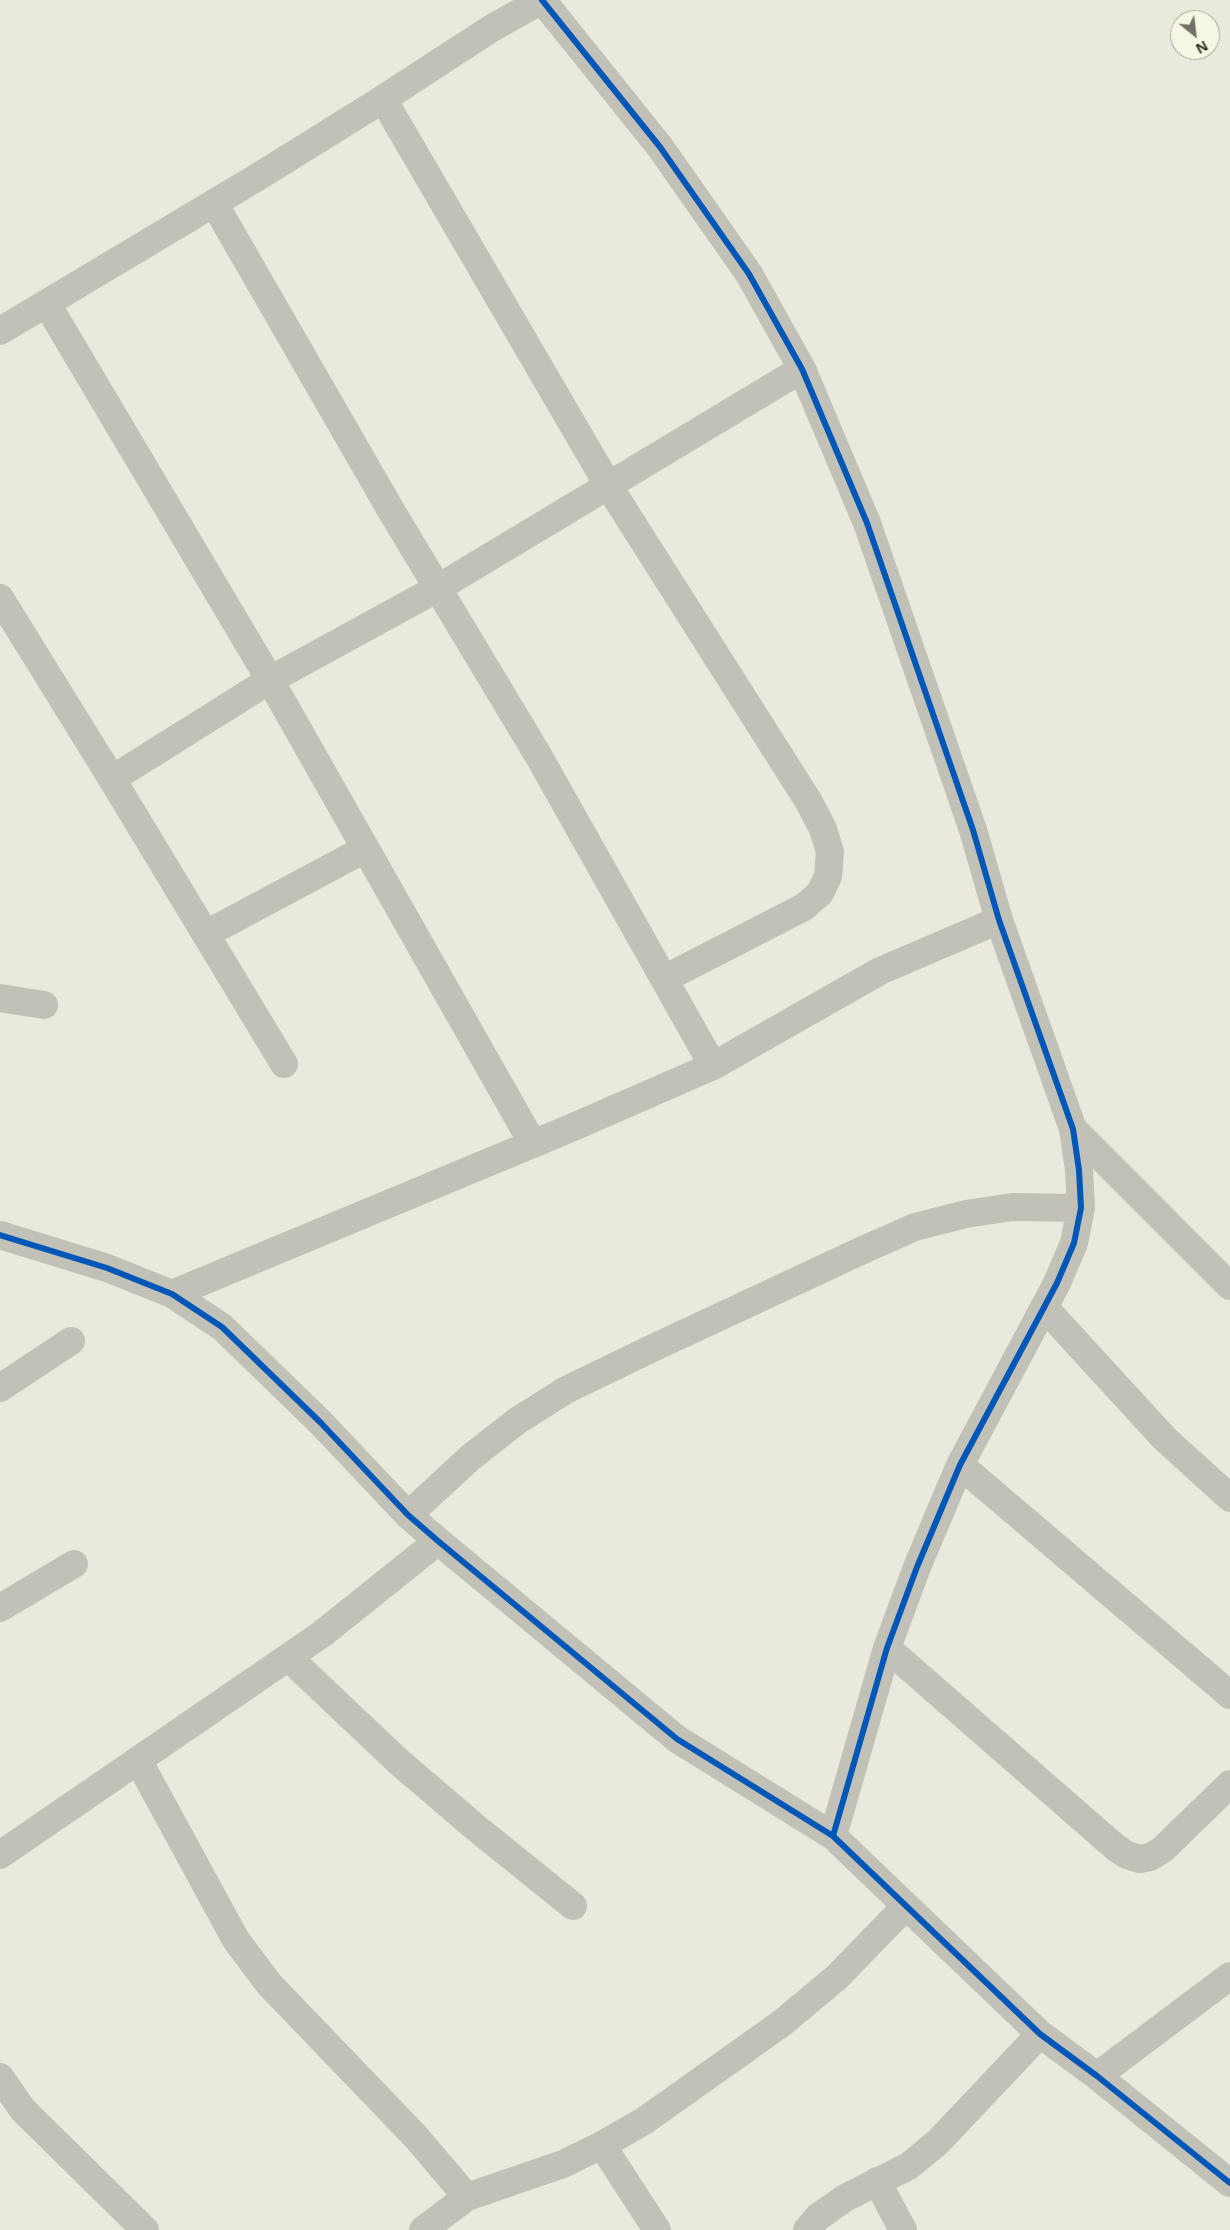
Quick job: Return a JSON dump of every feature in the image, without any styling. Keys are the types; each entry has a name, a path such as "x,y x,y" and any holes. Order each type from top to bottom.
{"street":[{"path":"0,331 383,99 492,28 542,0 660,147 749,274 802,369 868,523 973,830 999,920 1073,1129 1079,1170 1081,1208 1074,1243 1044,1307 960,1465 917,1567 887,1648 833,1836"},
{"path":"383,99 608,485 809,802 823,829 830,852 828,876 820,893 804,907 664,979"},
{"path":"214,202 438,588 538,755 713,1066"},
{"path":"47,304 270,680 533,1144"},
{"path":"112,779 270,680 438,588 802,369"},
{"path":"3,610 112,779 284,1064"},
{"path":"206,934 365,849"},
{"path":"172,1294 533,1144 713,1066 880,971 999,920"},
{"path":"0,998 44,1005"},
{"path":"1073,1129 1230,1286"},
{"path":"408,1515 471,1457 517,1421 566,1390 864,1248 915,1227 966,1214 1012,1207 1081,1208"},
{"path":"0,1235 107,1268 172,1294 222,1328 320,1422 408,1515 438,1541 677,1739 833,1836 1040,2034 1097,2076 1230,2183"},
{"path":"1044,1307 1164,1438 1230,1498"},
{"path":"0,1388 71,1341"},
{"path":"960,1465 1230,1695"},
{"path":"0,1855 289,1658 330,1628 438,1541"},
{"path":"0,1608 74,1564"},
{"path":"887,1648 1115,1848 1127,1855 1140,1859 1150,1857 1162,1850 1230,1784"},
{"path":"289,1658 399,1762 573,1906"},
{"path":"138,1760 236,1940 269,1984 416,2137 467,2197"},
{"path":"423,2230 467,2197 563,2164 602,2145 644,2121 782,2023 837,1978 906,1906"},
{"path":"1097,2076 1230,1976"},
{"path":"807,2230 818,2217 845,2198 877,2180 909,2166 938,2142 1040,2034"},
{"path":"0,2078 23,2110 145,2230"},
{"path":"602,2145 657,2230"},
{"path":"877,2180 904,2230"}],"cycle path":[{"path":"542,0 660,147 749,274 802,369 867,523 973,830 999,920 1073,1129 1079,1170 1081,1208 1074,1243 1057,1283 960,1465 917,1567 887,1648 833,1836"},
{"path":"0,1235 107,1268 172,1294 222,1327 320,1422 408,1515 438,1541 677,1739 833,1836 1040,2034 1097,2076 1230,2183"}]}
